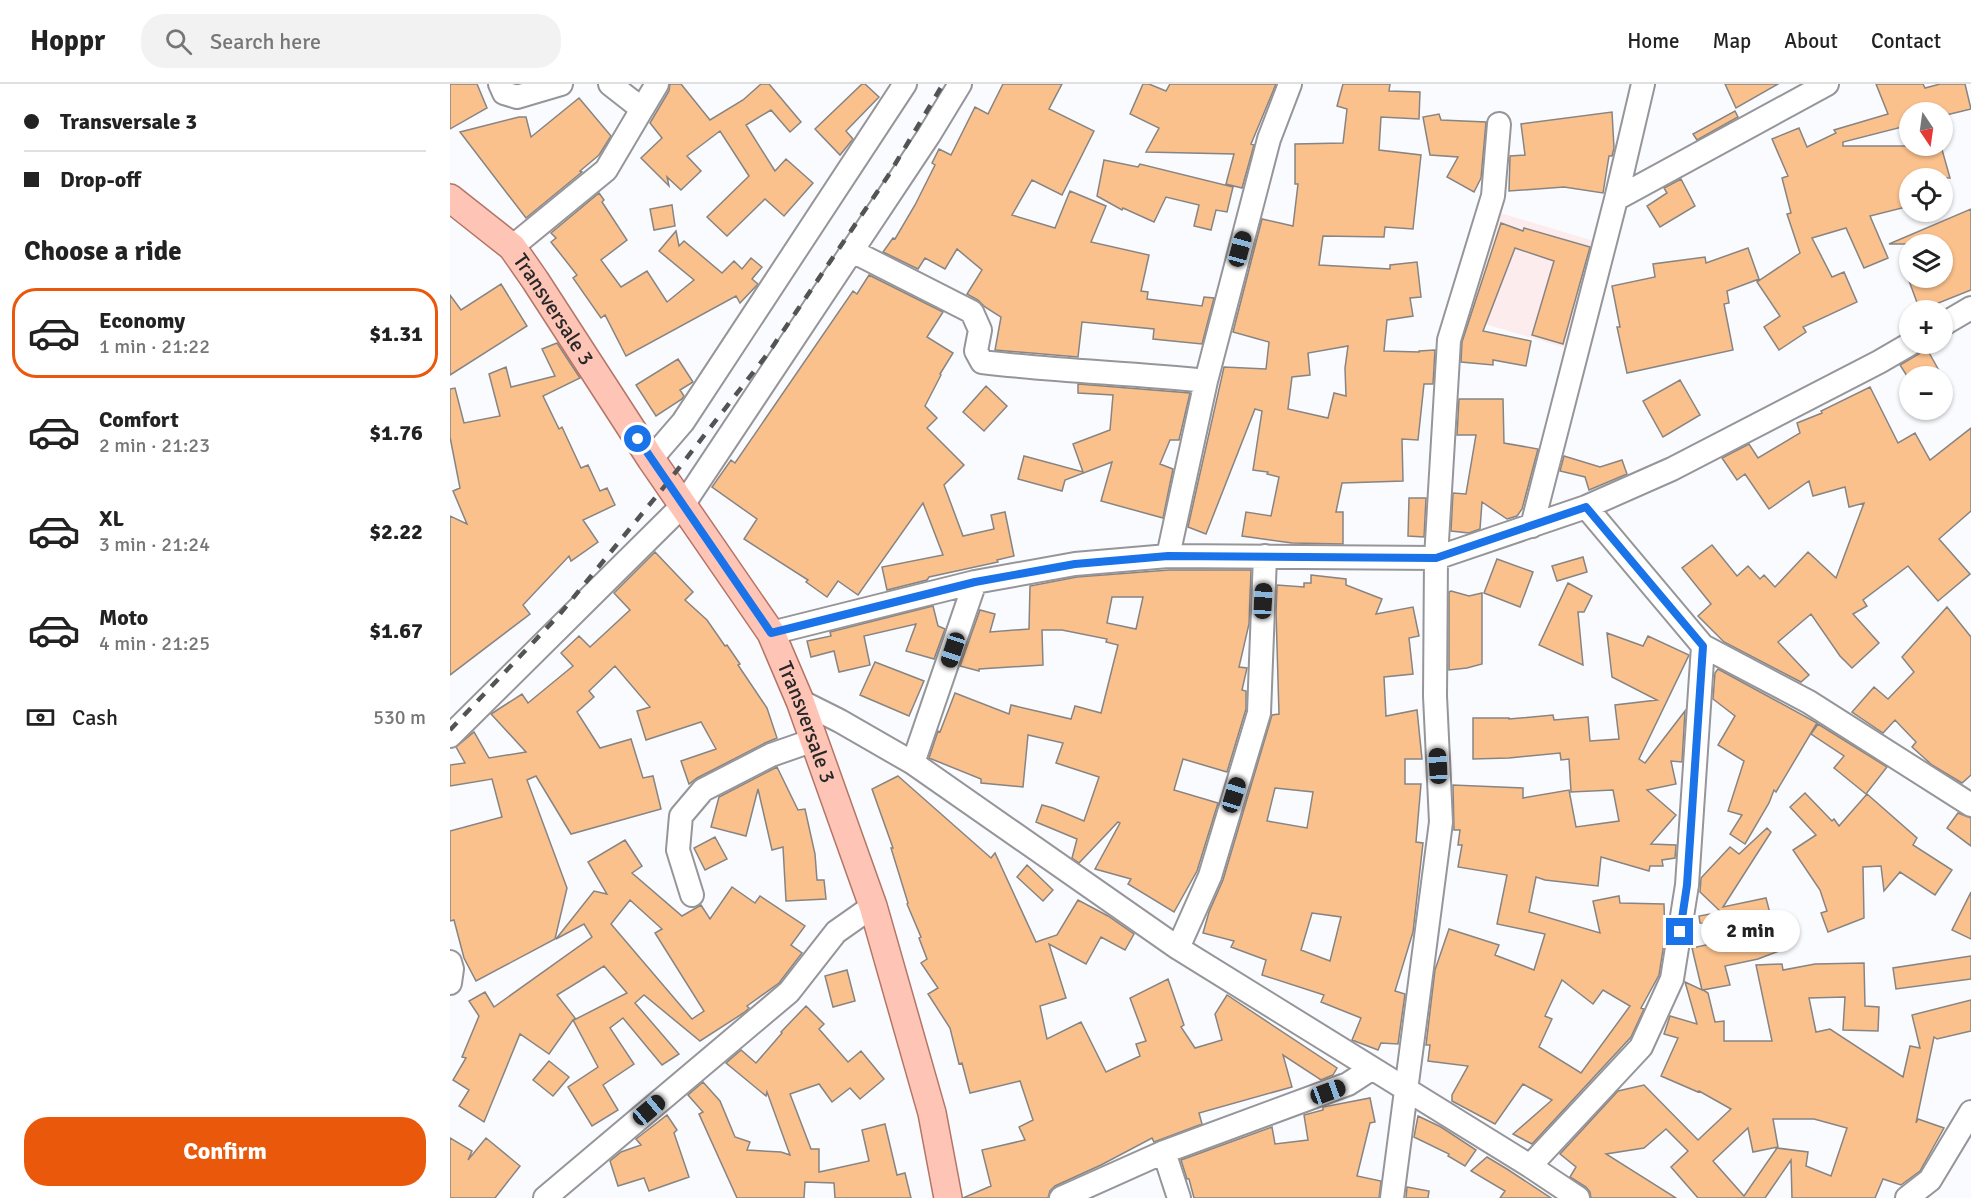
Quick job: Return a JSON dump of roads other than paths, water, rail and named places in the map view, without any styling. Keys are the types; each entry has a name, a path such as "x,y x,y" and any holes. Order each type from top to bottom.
{"main road":[{"name":"Transversale 3","path":"450,198 512,248 651,459 771,633 800,701 873,906 932,1113 948,1198"}],"street":[{"path":"500,84 504,93 517,97 561,84"},
{"path":"610,84 617,87 642,109"},
{"path":"512,248 606,170 657,84"},
{"path":"651,459 683,422 905,84"},
{"path":"450,736 683,505 929,135 960,84"},
{"path":"1168,556 1206,381 1269,139 1290,84"},
{"path":"1532,526 1616,199 1643,84"},
{"path":"1616,199 1827,84"},
{"path":"1392,1198 1441,822 1435,696 1436,558 1449,340 1493,196 1499,124"},
{"path":"852,251 972,312 980,330 976,351 982,362 1028,368 1206,381"},
{"path":"1953,319 1971,308"},
{"path":"771,633 975,582 1075,564 1168,556 1436,558 1586,507 1672,469 1899,350"},
{"path":"1586,507 1703,646 1809,702 1971,805"},
{"path":"1178,948 1210,876 1259,713 1266,556"},
{"path":"913,763 975,582"},
{"path":"1530,1166 1641,1047 1672,979 1687,885 1703,646"},
{"path":"800,701 913,763 1178,948 1578,1198"},
{"path":"692,895 678,850 681,816 703,790 771,755 814,740"},
{"path":"545,1198 789,992 836,932 873,906"},
{"path":"450,962 452,969 450,983"},
{"path":"1061,1198 1164,1152 1348,1084 1371,1069"},
{"path":"1907,1198 1930,1180 1971,1112"},
{"path":"1164,1152 1179,1198"}],"railway":[{"path":"450,730 560,614 668,482 769,352 888,176 943,84"}]}
